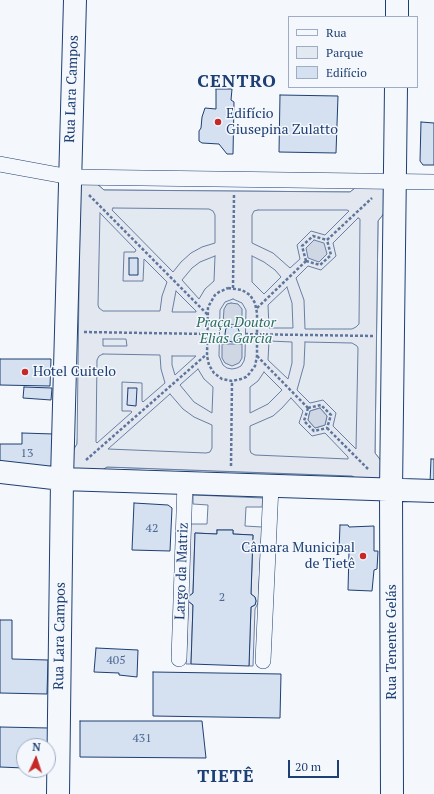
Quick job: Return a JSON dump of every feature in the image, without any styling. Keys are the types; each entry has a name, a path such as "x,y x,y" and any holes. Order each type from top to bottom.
{"street":[{"name":"Rua Lara Campos","path":"70,177 75,0"},
{"path":"397,16 398,0"},
{"path":"391,490 396,88"},
{"path":"0,164 70,177 434,182"},
{"path":"62,479 70,177"},
{"path":"0,472 62,479 434,491"},
{"name":"Rua Lara Campos","path":"58,794 62,479"},
{"name":"Largo da Matriz","path":"179,659 185,483"},
{"path":"263,661 271,486"},
{"name":"Rua Tenente Gelás","path":"391,490 392,794"}],"path":[{"path":"70,177 208,315"},
{"path":"233,288 234,180"},
{"path":"327,240 369,200 395,182"},
{"path":"306,261 302,246 313,236 327,240"},
{"path":"306,261 320,265 331,255 327,240"},
{"path":"257,308 306,261"},
{"path":"233,288 242,290 250,295 257,308 257,356 255,366 249,374 241,379 232,381 222,378 214,373 209,365 207,354 208,315 210,303 215,295 223,290 233,288"},
{"path":"66,332 208,334"},
{"path":"240,334 393,336"},
{"path":"62,479 86,460 207,354"},
{"path":"257,356 308,408"},
{"path":"230,484 232,381"},
{"path":"308,408 321,405 331,415 327,428"},
{"path":"308,408 304,421 314,431 327,428"},
{"path":"327,428 367,469 391,490"}],"green space":[{"name":"Praça Doutor Elias Garcia","path":"97,184 104,190 350,192 359,185 385,212 378,221 375,453 382,462 363,482 352,476 107,467 97,473 72,452 77,444"}],"shaded area":[{"path":"79,184 97,184 104,190 350,192 359,185 381,186 385,190 385,212 378,221 375,453 382,462 381,479 363,482 352,476 107,467 97,473 73,470 72,452 77,444","holes":["113,208 209,209 213,211 215,215 215,243 202,247 191,253 173,272 112,210","254,211 349,211 325,235 311,231 297,245 300,259 290,268 273,253 252,243 252,215","100,213 136,250 135,252 124,252 123,281 143,281 144,259 167,282 162,296 160,311 103,311 98,305","358,218 360,219 359,324 356,327 352,329 305,329 304,300 296,278 308,266 321,270 336,256 333,243","215,256 214,281 205,289 199,299 182,280 192,268 200,262","252,256 275,270 281,277 264,294 252,282","287,287 292,303 293,328 269,328 268,305","176,291 196,311 172,312","233,299 242,303 246,310 244,361 241,366 232,369 223,365 219,356 220,310 225,302","103,339 126,339 127,346 103,346","269,341 292,342 292,363 288,379 268,360","305,342 352,343 357,346 356,449 333,426 336,413 323,400 310,403 297,390 304,365","103,354 160,355 161,369 165,383 143,402 142,383 122,382 122,411 132,412 97,443 97,360 99,356","172,356 196,356 175,375 172,365","198,369 204,379 213,387 212,413 194,402 180,385","264,372 282,390 268,404 250,413 250,387 258,381","170,394 183,409 194,417 212,425 212,448 210,452 206,453 108,449","291,398 303,411 299,423 312,436 325,433 348,457 348,459 255,455 251,453 250,426 273,416","320,408 327,416 325,425 315,428 308,420 310,411"]},
{"path":"314,240 324,243 327,254 319,262 308,258 306,248"},
{"path":"227,304 238,304 242,309 242,325 223,324 224,309"},
{"path":"222,344 242,344 242,358 239,363 232,366 225,363 222,358"},
{"path":"320,408 327,416 325,425 315,428 308,420 310,411"},
{"path":"194,495 263,498 262,507 246,507 245,526 262,527 258,603 255,609 253,666 249,666 251,607 255,605 256,601 255,597 251,594 253,535 233,534 233,530 217,530 217,534 195,533 193,593 188,597 188,601 193,605 191,664 186,664 188,608 186,603 190,524 207,524 208,505 193,504"}],"building":[{"name":"Edifício Giusepina Zulatto","path":"216,89 232,89 231,100 234,102 233,154 227,154 219,144 202,143 199,141 199,131 205,108 216,109"},
{"path":"280,95 338,96 336,153 279,152"},
{"path":"421,122 434,123 434,165 423,165 420,161"},
{"path":"129,258 138,258 138,275 129,275"},
{"path":"226,328 238,328 240,334 238,340 232,342 226,340 225,334"},
{"name":"Hotel Cuitelo","path":"0,359 51,359 50,386 0,385"},
{"path":"24,387 52,388 51,400 23,398"},
{"path":"128,388 137,388 136,406 127,405"},
{"path":"22,433 54,434 53,469 0,465 0,444 22,444"},
{"path":"431,459 434,459 434,483 430,483"},
{"path":"134,503 168,505 172,508 170,551 132,550"},
{"name":"Câmara Municipal de Tietê","path":"340,525 348,525 349,527 374,526 374,551 378,551 377,569 374,570 372,591 348,590 349,552 339,551"},
{"path":"217,530 233,530 233,534 253,535 251,594 255,597 256,601 255,605 251,607 249,666 191,664 193,605 188,601 188,597 193,593 195,533 217,534"},
{"path":"0,620 12,620 12,659 48,660 47,694 0,693"},
{"path":"96,648 138,650 137,677 119,675 119,673 94,672"},
{"path":"153,672 281,674 280,718 153,716"},
{"path":"80,721 202,721 206,758 80,757"},
{"path":"0,727 49,728 48,738 16,738 16,768 0,767"}],"place":[{"name":"Edifício Giusepina Zulatto","path":"218,122"},
{"name":"Hotel Cuitelo","path":"25,372"},
{"name":"Câmara Municipal de Tietê","path":"363,556"}],"district":[{"name":"CENTRO","path":"237,82"},
{"name":"TIETÊ","path":"226,777"}]}
